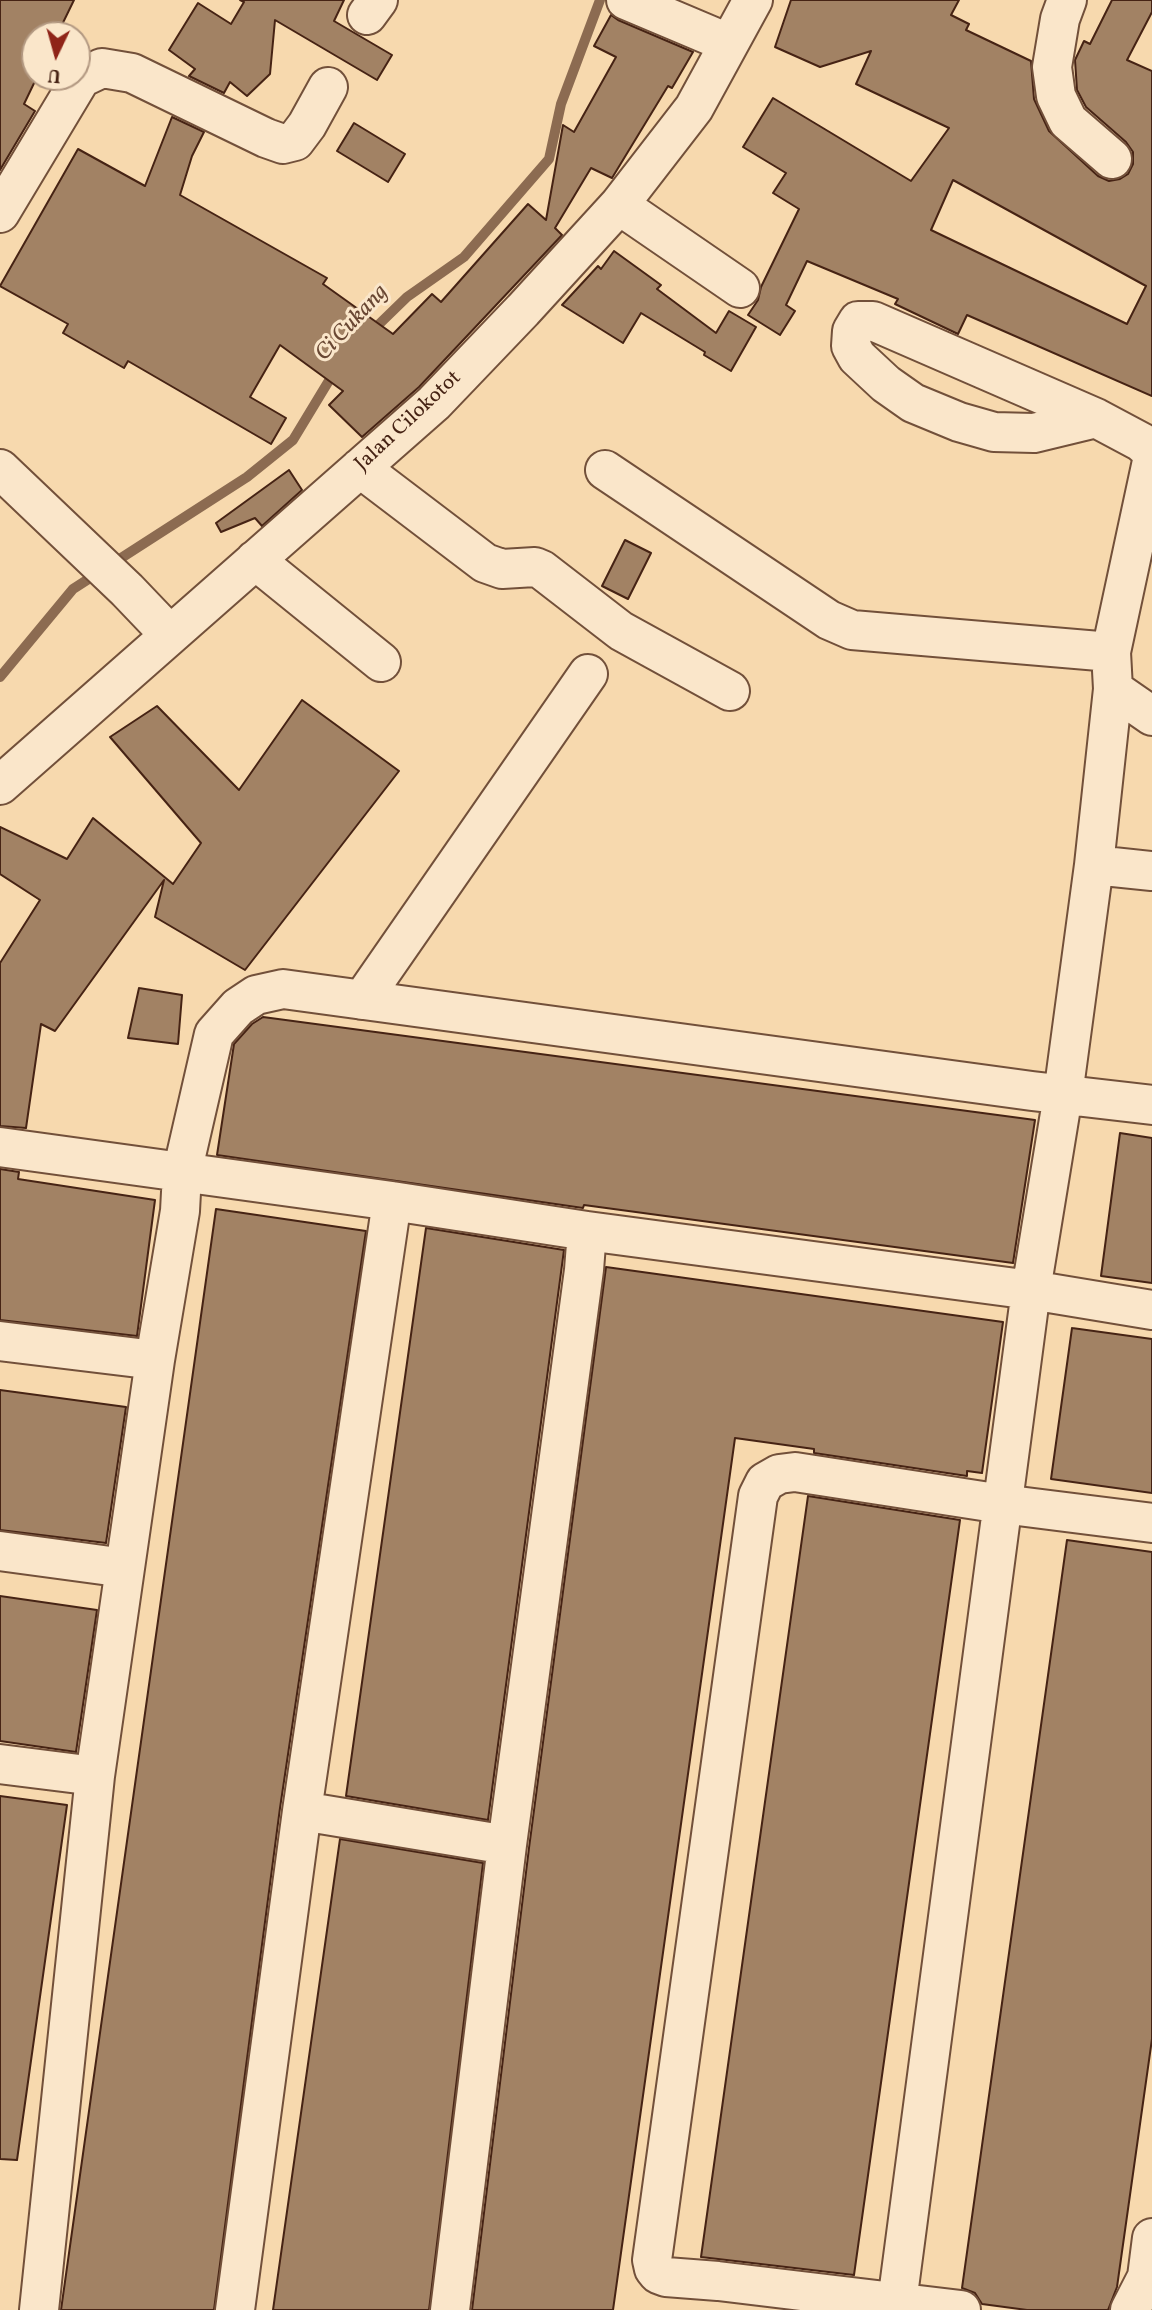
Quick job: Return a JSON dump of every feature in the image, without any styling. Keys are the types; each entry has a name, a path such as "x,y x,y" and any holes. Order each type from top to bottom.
{"street":[{"path":"626,0 729,44"},
{"name":"Jalan Cilokotot","path":"0,785 434,403 619,205 694,108 753,0"},
{"path":"1067,0 1060,19 1052,67 1056,96 1068,121 1112,159"},
{"path":"0,213 81,78 102,68 132,73 266,138 284,144 295,141 328,87"},
{"path":"619,205 740,288"},
{"path":"897,2307 1031,1290 1063,1095 1094,866 1112,670 1152,460 1150,450 1141,442 1096,418 873,321 858,321 852,331 850,346 856,357 886,384 913,403 959,422 994,432 1034,433 1096,418"},
{"path":"360,468 485,563 502,569 528,567 541,570 621,631 730,691"},
{"path":"0,469 116,579 170,635"},
{"path":"605,470 829,621 852,630 1112,670 1152,716"},
{"path":"255,560 382,662"},
{"path":"362,1000 589,674"},
{"path":"1094,866 1152,872"},
{"path":"39,2310 95,1776 155,1360 180,1211 182,1173 214,1034 238,1007 256,995 283,989 1152,1105"},
{"path":"0,1147 587,1231 1031,1290 1152,1310"},
{"path":"235,2310 302,1811 391,1201"},
{"path":"450,2310 587,1231"},
{"path":"0,1341 155,1360"},
{"path":"961,2310 897,2307 718,2281 666,2277 654,2269 652,2260 758,1496 765,1482 779,1474 795,1472 1002,1504 1152,1523"},
{"path":"0,1551 125,1568"},
{"path":"0,1764 95,1776"},
{"path":"302,1811 507,1845"},
{"path":"1130,2310 1147,2277 1152,2238"}],"building":[{"path":"0,0 74,0 64,21 21,21 21,91 30,91 24,104 35,111 0,170"},
{"path":"240,0 344,0 334,21 392,55 377,80 275,20 270,74 247,96 230,82 224,93 189,76 195,69 169,50 198,3 231,24 244,2"},
{"path":"791,0 959,0 951,15 969,24 966,30 1031,61 1034,99 1049,131 1098,176 1109,181 1128,174 1133,164 1133,152 1126,142 1086,107 1077,90 1075,60 1084,41 1090,44 1112,0 1152,0 1152,12 1127,60 1152,71 1152,396 967,315 958,334 895,304 898,299 807,261 786,305 795,311 780,335 748,315 758,300 761,287 799,209 773,193 786,173 743,147 773,98 911,181 949,128 856,84 871,51 820,67 775,47","holes":["953,180 1146,286 1127,324 931,230"]},
{"path":"611,15 693,52 672,88 668,86 612,178 591,168 555,228 562,235 419,387 362,437 329,405 343,391 280,345 250,397 286,418 271,444 128,361 124,368 63,333 68,324 0,286 78,149 145,186 172,117 204,132 192,156 180,195 327,278 323,284 393,334 432,294 441,302 528,204 546,220 563,125 574,132 616,57 594,46"},
{"path":"354,123 405,154 388,182 337,151"},
{"path":"614,251 661,285 657,289 716,333 729,311 756,327 731,371 641,313 623,343 562,305 598,266 601,269"},
{"path":"289,470 302,490 262,526 255,518 221,532 216,523"},
{"path":"625,540 651,553 628,599 602,586"},
{"path":"302,700 399,771 245,970 155,917 164,880 55,1031 41,1024 26,1128 0,1126 0,963 40,900 0,874 0,827 67,859 93,818 173,884 201,843 110,737 157,706 239,790"},
{"path":"139,988 182,995 178,1044 128,1038"},
{"path":"263,1017 1035,1120 1013,1263 584,1205 583,1208 217,1155 234,1044 252,1024"},
{"path":"1120,1133 1152,1138 1152,1283 1101,1276"},
{"path":"0,1169 19,1172 18,1179 155,1200 137,1336 0,1320"},
{"path":"216,1209 366,1231 280,1808 214,2310 61,2310"},
{"path":"426,1228 564,1250 488,1820 346,1796"},
{"path":"606,1267 1003,1322 982,1473 967,1471 967,1476 735,1438 613,2310 472,2310 529,1848"},
{"path":"1072,1328 1152,1339 1152,1493 1051,1479"},
{"path":"0,1390 126,1407 106,1543 0,1530"},
{"path":"808,1496 960,1520 854,2275 701,2257"},
{"path":"1067,1540 1152,1552 1152,2039 1117,2287 1108,2310 1027,2310 982,2304 975,2293 962,2288"},
{"path":"0,1596 97,1610 76,1752 0,1741"},
{"path":"0,1796 67,1805 17,2160 0,2159"},
{"path":"340,1839 483,1863 429,2310 273,2310"}],"waterway":[{"name":"Ci Cukang","path":"371,332 407,297 464,257 549,159 561,104 600,0"},
{"name":"Ci Cukang","path":"0,677 73,589 247,477 293,440 336,369"}]}
